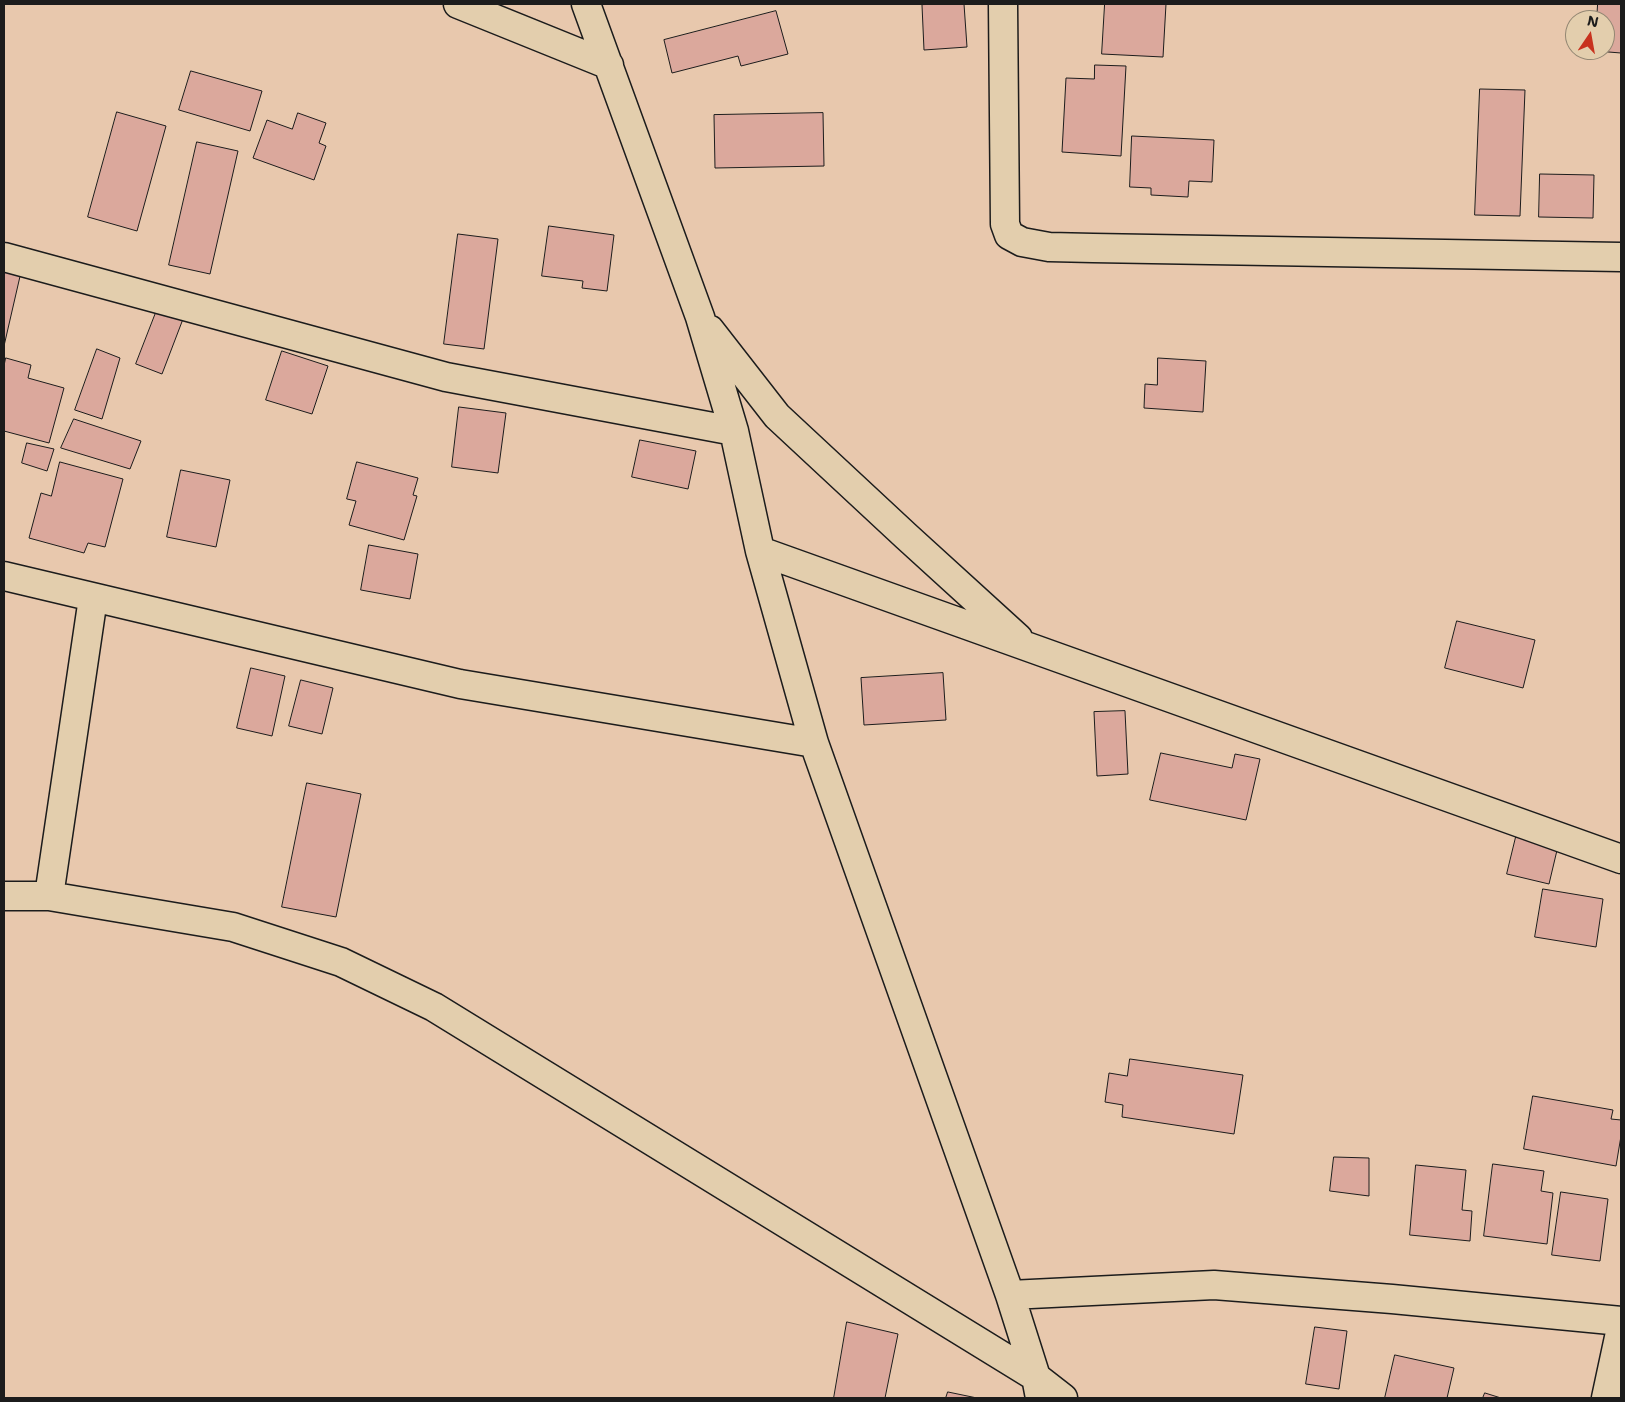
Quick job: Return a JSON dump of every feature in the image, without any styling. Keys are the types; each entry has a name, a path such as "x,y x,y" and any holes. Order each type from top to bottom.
{"street":[{"path":"458,4 609,65"},
{"path":"586,4 700,317 734,431 760,551 814,743 1010,1294 1038,1388"},
{"path":"1003,4 1005,224 1009,235 1022,242 1049,247 1621,257"},
{"path":"4,257 446,377 734,431"},
{"path":"700,317 777,416 1028,647"},
{"path":"760,551 1621,859"},
{"path":"4,576 460,684 814,743"},
{"path":"50,896 93,598"},
{"path":"4,896 50,896 233,927 341,962 434,1007 1038,1388 1063,1398"},
{"path":"1010,1294 1214,1285 1392,1299 1621,1321"},
{"path":"1606,1398 1621,1328"}],"building":[{"path":"964,4 967,47 924,50 922,5"},
{"path":"1105,4 1166,4 1163,57 1102,54"},
{"path":"1598,4 1621,4 1621,53 1615,53 1615,10 1598,10"},
{"path":"776,11 788,54 741,66 738,56 672,73 664,40"},
{"path":"1095,65 1126,66 1121,156 1062,152 1066,78 1094,79"},
{"path":"191,71 262,91 250,131 179,110"},
{"path":"1480,89 1525,90 1520,216 1475,215"},
{"path":"117,112 166,126 137,231 88,217"},
{"path":"298,113 326,123 319,143 326,146 314,180 253,158 267,120 292,129"},
{"path":"823,113 824,166 715,168 714,115"},
{"path":"1132,136 1214,140 1212,182 1189,181 1188,197 1151,195 1151,188 1130,187"},
{"path":"197,142 238,151 210,274 169,265"},
{"path":"1540,174 1594,175 1593,218 1539,217"},
{"path":"549,226 614,235 607,291 582,288 583,281 542,276"},
{"path":"458,234 498,239 484,349 444,344"},
{"path":"4,268 21,272 4,346"},
{"path":"157,310 183,319 162,374 136,364"},
{"path":"97,349 120,358 102,419 75,410"},
{"path":"282,351 328,366 312,414 266,400"},
{"path":"6,358 31,365 28,378 64,388 49,443 4,431 4,366"},
{"path":"1158,358 1206,361 1203,412 1144,408 1145,384 1157,385"},
{"path":"459,407 506,413 498,473 452,467"},
{"path":"74,419 141,441 130,469 61,448"},
{"path":"640,440 696,451 688,489 632,477"},
{"path":"27,443 54,449 47,471 22,463"},
{"path":"60,462 123,479 105,547 88,543 84,553 29,538 41,493 51,496"},
{"path":"357,462 418,478 413,495 417,496 404,540 349,525 356,501 347,499"},
{"path":"181,470 230,480 216,547 167,537"},
{"path":"369,545 418,554 410,599 361,590"},
{"path":"1457,621 1535,640 1523,688 1445,668"},
{"path":"251,668 285,676 272,736 237,728"},
{"path":"943,673 946,720 864,725 861,678"},
{"path":"301,680 333,688 322,734 289,726"},
{"path":"1125,711 1128,774 1097,776 1094,712"},
{"path":"1161,753 1232,768 1235,754 1260,759 1246,820 1150,800"},
{"path":"307,783 361,794 336,917 282,907"},
{"path":"1516,837 1558,846 1549,884 1507,874"},
{"path":"1543,889 1603,899 1596,947 1535,937"},
{"path":"1130,1059 1243,1075 1234,1134 1122,1117 1123,1105 1105,1102 1109,1073 1127,1076"},
{"path":"1533,1096 1613,1110 1611,1119 1621,1120 1621,1136 1616,1166 1524,1149"},
{"path":"1334,1157 1369,1158 1369,1196 1330,1191"},
{"path":"1493,1164 1544,1171 1541,1191 1553,1193 1547,1244 1484,1236"},
{"path":"1416,1165 1466,1170 1462,1210 1472,1211 1470,1241 1410,1235"},
{"path":"1561,1192 1608,1199 1600,1261 1552,1255"},
{"path":"847,1322 898,1334 885,1398 834,1398"},
{"path":"1315,1327 1347,1331 1339,1389 1306,1384"},
{"path":"1395,1355 1454,1368 1447,1398 1385,1398"},
{"path":"948,1392 977,1398 946,1398"},
{"path":"1485,1393 1501,1398 1483,1398"}]}
